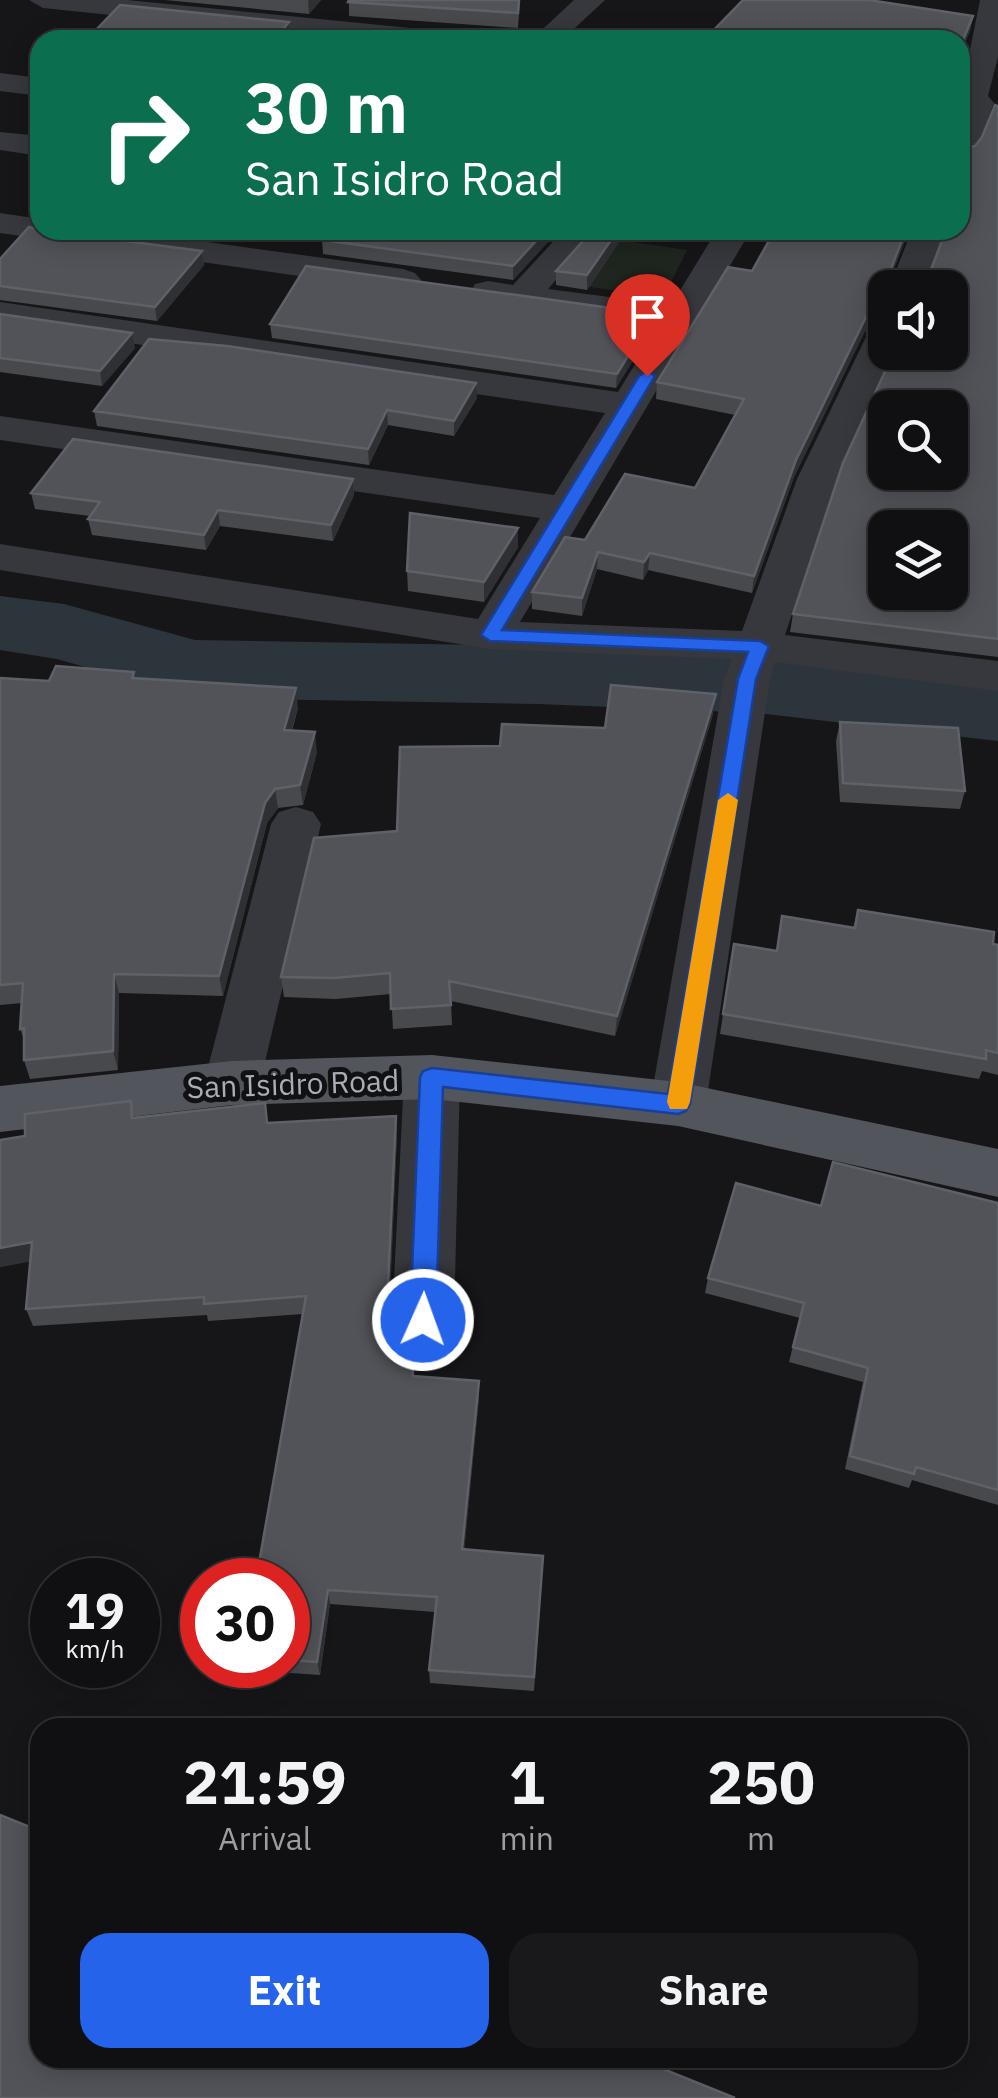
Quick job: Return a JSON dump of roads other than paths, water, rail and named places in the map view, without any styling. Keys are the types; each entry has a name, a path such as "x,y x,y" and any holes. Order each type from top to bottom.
{"main road":[{"name":"San Isidro Road","path":"0,1109 232,1083 432,1077 678,1104 998,1172"}],"street":[{"path":"43,0 341,30"},
{"path":"556,30 591,0"},
{"path":"978,105 994,0"},
{"path":"0,82 30,86"},
{"path":"0,141 30,145"},
{"path":"0,223 30,228"},
{"path":"120,240 679,316"},
{"path":"521,296 574,240"},
{"path":"490,635 728,240"},
{"path":"913,270 925,240"},
{"path":"0,313 630,406"},
{"path":"678,1104 750,678 817,479 868,370"},
{"path":"0,428 566,509"},
{"path":"0,556 750,678 997,670"},
{"path":"232,1083 296,824"},
{"path":"423,1320 432,1077"}],"waterway":[{"path":"0,623 64,632 194,669 538,675 758,684 998,711"}]}
